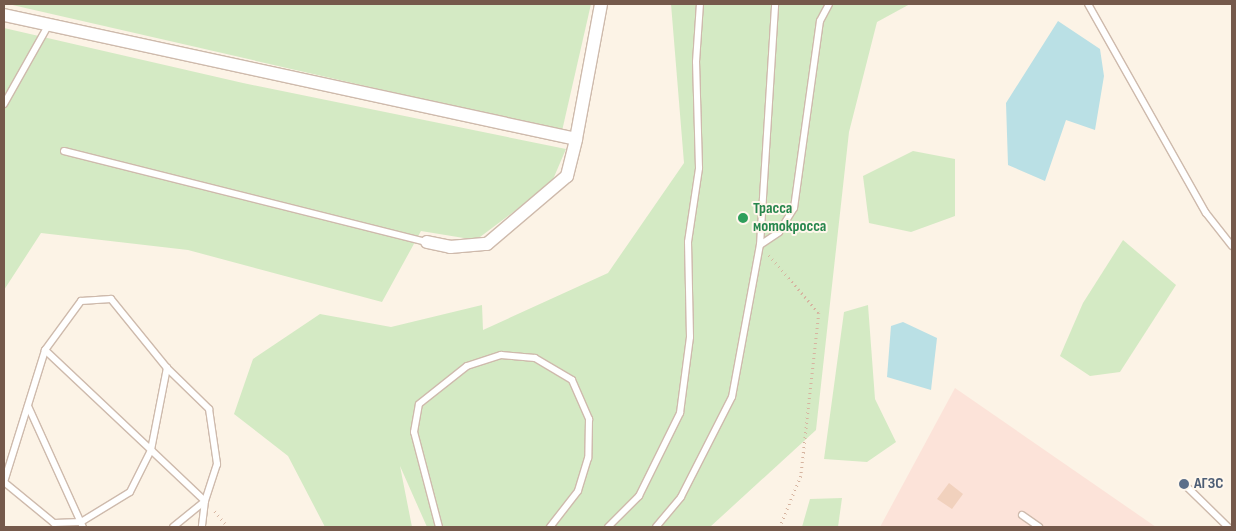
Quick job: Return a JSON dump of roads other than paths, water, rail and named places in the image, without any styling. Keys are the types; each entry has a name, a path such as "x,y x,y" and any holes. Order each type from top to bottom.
{"street":[{"path":"427,242 450,247 487,244 567,176 576,139 601,4"},
{"path":"4,15 576,139"}],"lane":[{"path":"608,527 639,496 680,413 690,337 688,242 699,168 696,62 700,4"},
{"path":"656,527 681,497 732,397 760,244 775,4"},
{"path":"760,244 779,232 794,208 820,21 829,4"},
{"path":"1088,4 1206,214 1232,246"},
{"path":"4,104 48,26"},
{"path":"64,151 427,242"},
{"path":"167,368 151,450 130,492 82,524 54,523 4,482 45,350 81,302 111,299 167,368 209,409 217,464 205,501 202,527"},
{"path":"45,350 205,501"},
{"path":"439,527 414,432 419,404 467,366 501,355 535,358 572,380 589,418 588,458 578,491 550,527"},
{"path":"28,406 45,448 82,524"},
{"path":"1184,484 1228,527"},
{"path":"173,527 205,501"},
{"path":"1022,515 1039,527"}],"water":[{"path":"1058,21 1100,49 1104,76 1095,130 1066,120 1045,181 1008,165 1006,103"},
{"path":"903,322 937,338 931,390 887,377 891,326"}],"place":[{"name":"Трасса мотокросса","path":"743,218"},
{"name":"АГЗС","path":"1184,484"}]}
